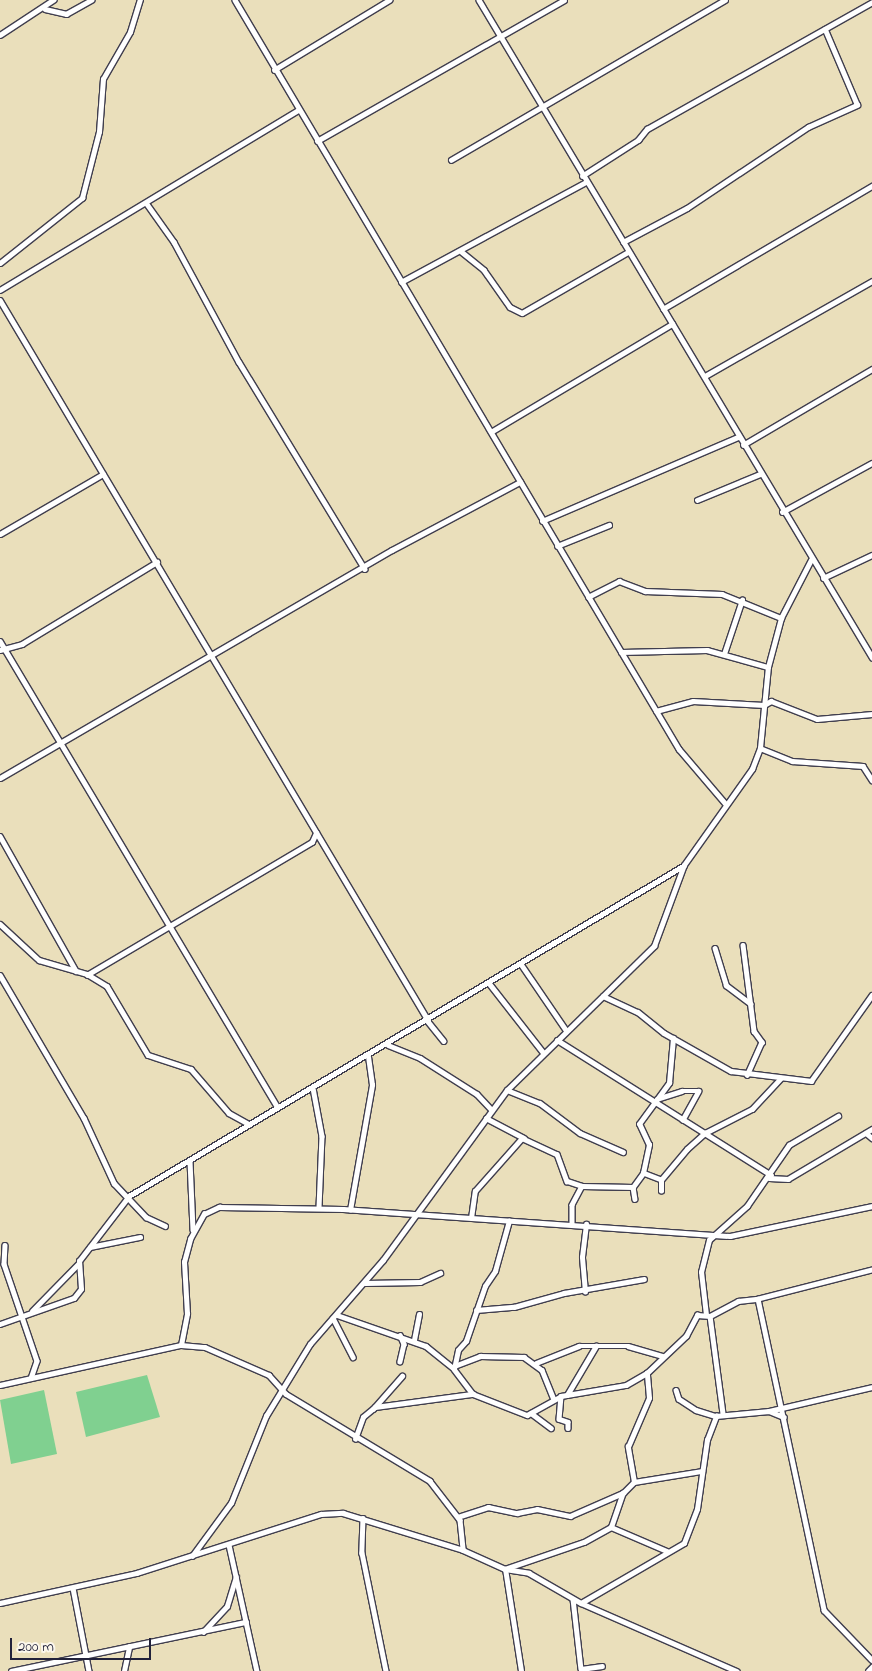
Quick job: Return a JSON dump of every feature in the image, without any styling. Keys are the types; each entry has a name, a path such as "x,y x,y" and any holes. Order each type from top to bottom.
{"street":[{"path":"0,35 45,9 53,0"},
{"path":"45,9 66,14 91,0"},
{"path":"0,263 82,198 100,132 103,79 130,32 140,0"},
{"path":"235,0 274,70 656,711 686,759 726,804"},
{"path":"274,70 389,0"},
{"path":"479,0 582,176 704,376 782,512 872,657"},
{"path":"317,140 502,39 564,0"},
{"path":"451,160 725,0"},
{"path":"582,176 638,140 647,129 872,2"},
{"path":"623,242 687,208 808,126 857,105 825,30"},
{"path":"0,290 48,257 147,204 298,110"},
{"path":"401,282 462,252 586,182"},
{"path":"663,309 872,186"},
{"path":"147,204 174,242 239,362 365,569"},
{"path":"462,252 484,270 510,307 522,313 628,252"},
{"path":"704,376 872,281"},
{"path":"0,300 427,1020 444,1041"},
{"path":"491,432 672,324"},
{"path":"743,446 872,369"},
{"path":"542,521 738,437"},
{"path":"782,512 872,463"},
{"path":"0,534 104,474"},
{"path":"697,500 760,474"},
{"path":"0,778 211,656 520,482"},
{"path":"557,546 609,525"},
{"path":"823,578 872,555"},
{"path":"192,1556 231,1503 253,1444 282,1389 310,1344 365,1283 413,1214 507,1090 543,1052 654,946 684,866 752,769 760,748 768,668 781,618 811,560"},
{"path":"2,649 22,644 157,562"},
{"path":"588,597 618,581 645,592 714,592 742,600 781,618"},
{"path":"724,654 742,600"},
{"path":"0,641 2,649 278,1106"},
{"path":"621,652 662,649 724,654 768,668"},
{"path":"656,711 693,701 764,705 785,703 817,719 872,714"},
{"path":"760,748 792,761 863,766 872,780"},
{"path":"314,840 316,833"},
{"path":"0,836 76,971"},
{"path":"87,975 314,840 322,841"},
{"path":"30,1312 78,1264 128,1198 278,1106 368,1057 489,982 684,866"},
{"path":"0,924 39,960 87,975 111,990 148,1055 191,1069 229,1113 249,1124"},
{"path":"744,945 754,1031 762,1042 747,1075"},
{"path":"715,948 726,985 751,1004"},
{"path":"521,964 566,1030"},
{"path":"0,975 84,1118 112,1179 146,1217 165,1226"},
{"path":"489,982 543,1052"},
{"path":"603,996 638,1012 672,1038 747,1075 811,1081 872,995"},
{"path":"635,1199 633,1187 643,1173 649,1145 639,1124 673,1070 672,1038"},
{"path":"557,1040 655,1100 770,1176 788,1179 872,1129"},
{"path":"388,1045 420,1058 477,1094 492,1110"},
{"path":"350,1210 372,1085 368,1057"},
{"path":"661,1192 661,1180 704,1133 752,1109 775,1080 783,1078"},
{"path":"313,1088 322,1136 319,1208"},
{"path":"507,1090 540,1103 580,1133 623,1152"},
{"path":"655,1100 682,1091 699,1092 683,1120"},
{"path":"724,1413 701,1269 709,1240 721,1234 770,1176 789,1145 838,1116"},
{"path":"486,1118 556,1153 567,1181 582,1186 633,1187"},
{"path":"866,1133 872,1138"},
{"path":"471,1218 475,1191 525,1138"},
{"path":"181,1345 187,1314 184,1262 193,1230 190,1161"},
{"path":"643,1173 661,1180"},
{"path":"572,1224 572,1205 582,1186"},
{"path":"193,1230 204,1214 220,1207 319,1208 740,1235 872,1206"},
{"path":"455,1367 458,1350 466,1341 476,1310 498,1262 509,1221"},
{"path":"585,1292 582,1257 586,1224"},
{"path":"89,1247 140,1237"},
{"path":"5,1245 4,1264 37,1362 31,1378"},
{"path":"0,1324 74,1298 81,1289 78,1264"},
{"path":"531,1413 561,1396 620,1387 647,1374 663,1356 686,1336 697,1315 708,1315 728,1310 738,1300 758,1299 872,1270"},
{"path":"365,1283 420,1282 440,1273"},
{"path":"476,1310 585,1292 644,1279"},
{"path":"758,1299 824,1610 872,1660"},
{"path":"414,1340 418,1314"},
{"path":"335,1316 414,1340 455,1367 473,1394 508,1411 531,1413 548,1422 551,1428"},
{"path":"335,1316 353,1357"},
{"path":"400,1335 404,1344 400,1362"},
{"path":"0,1384 181,1345 212,1350 268,1375 282,1389 355,1439 430,1481 458,1517 463,1550"},
{"path":"455,1367 471,1358 504,1354 536,1363 579,1346 639,1347 663,1356"},
{"path":"567,1395 596,1346"},
{"path":"536,1363 554,1399"},
{"path":"634,1482 628,1447 649,1398 647,1374"},
{"path":"355,1439 363,1417 402,1376"},
{"path":"676,1390 679,1399 696,1410 716,1416 724,1413 769,1411 782,1406 872,1387"},
{"path":"373,1408 473,1394"},
{"path":"559,1419 561,1396"},
{"path":"769,1411 784,1417"},
{"path":"581,1603 667,1551 684,1543 693,1524 702,1471 716,1416"},
{"path":"548,1422 559,1419 568,1422 568,1428"},
{"path":"458,1517 488,1507 517,1513 537,1509 570,1516 623,1493 634,1482 702,1471"},
{"path":"505,1569 584,1542 611,1527 623,1493"},
{"path":"0,1603 73,1588 192,1556 321,1514 363,1518 423,1541 463,1550 505,1569 529,1573 572,1599 737,1671"},
{"path":"363,1518 362,1553 386,1671"},
{"path":"611,1527 667,1551"},
{"path":"229,1545 257,1671"},
{"path":"505,1569 521,1671"},
{"path":"203,1632 227,1606 236,1578"},
{"path":"73,1588 89,1671"},
{"path":"572,1599 581,1669 602,1666"},
{"path":"11,1671 246,1622"},
{"path":"124,1671 129,1647"},
{"path":"868,1671 872,1667"}],"green space":[{"path":"147,1375 160,1417 86,1437 76,1392"},
{"path":"44,1390 57,1454 11,1464 0,1400"}]}
